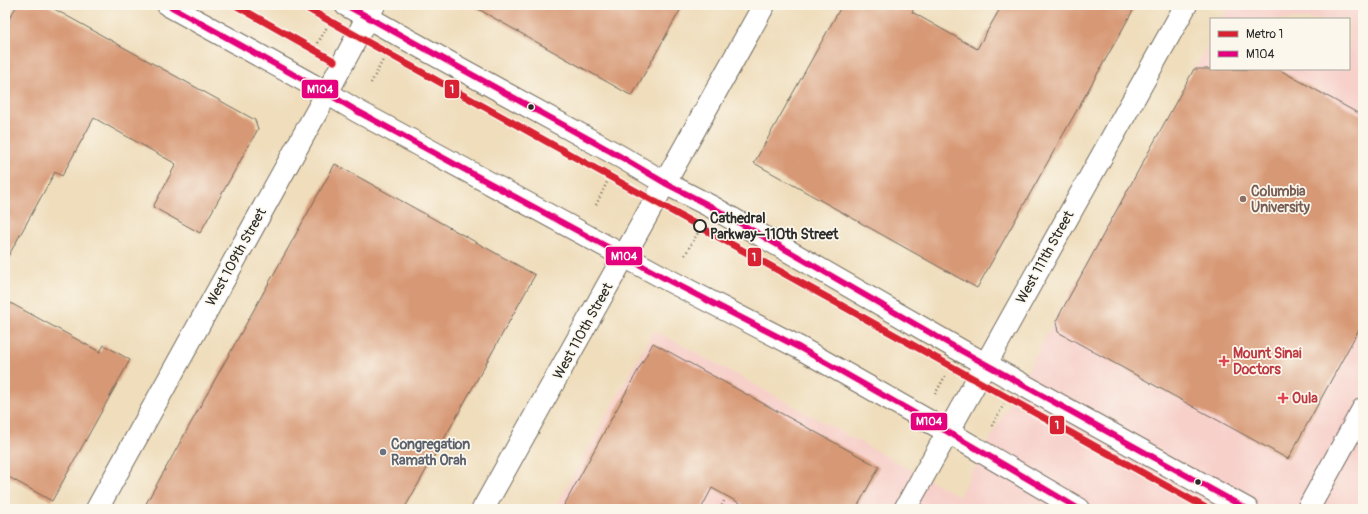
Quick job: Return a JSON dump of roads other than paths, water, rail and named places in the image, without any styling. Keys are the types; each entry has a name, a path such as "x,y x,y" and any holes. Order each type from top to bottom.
{"main road":[{"path":"168,5 357,111 625,257 800,348 948,432 1079,509"},
{"path":"346,5 371,11 397,34 621,157 665,183 712,207 985,364 1248,509"},
{"name":"West 110th Street","path":"483,509 625,257 764,5"},
{"name":"West 111th Street","path":"905,509 1186,5"},
{"name":"West 109th Street","path":"97,509 371,11"},
{"path":"1308,509 1363,409"}],"metro line":[{"name":"1","path":"235,5 334,61"},
{"name":"1","path":"301,5 1208,509"}],"place":[{"name":"Columbia University","path":"1243,199"},
{"name":"Cathedral Parkway–110th Street","path":"700,226"},
{"name":"Mount Sinai Doctors","path":"1224,361"},
{"name":"Oula","path":"1283,398"},
{"name":"Congregation Ramath Orah","path":"383,452"}]}
